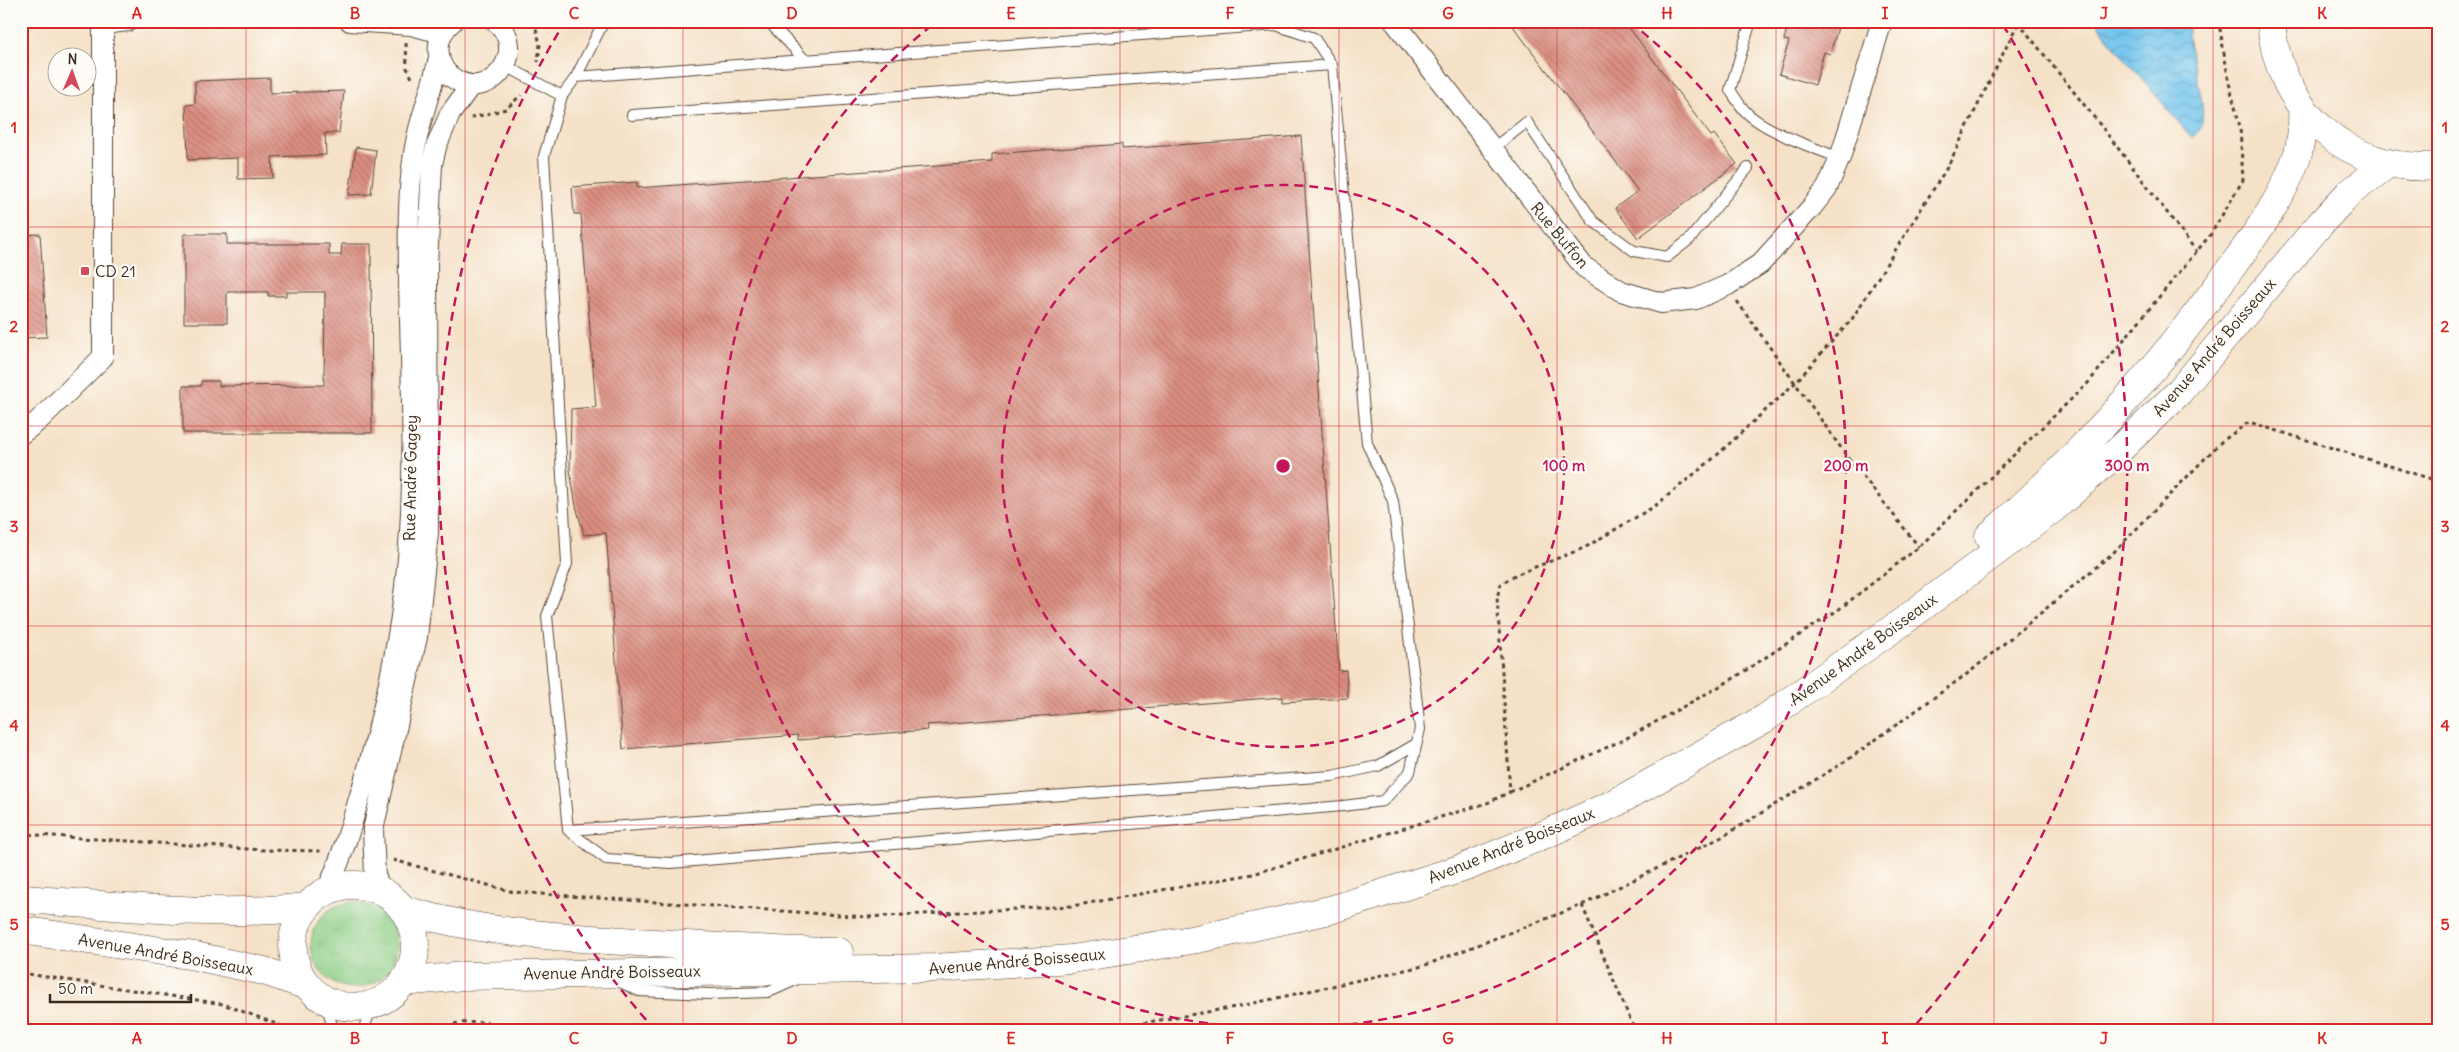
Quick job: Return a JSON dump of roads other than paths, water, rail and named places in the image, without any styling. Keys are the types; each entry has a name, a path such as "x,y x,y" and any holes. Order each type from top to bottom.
{"main road":[{"path":"2270,21 2281,72 2302,108 2320,127 2341,143 2364,155 2389,163 2438,166"},
{"name":"Avenue André Boisseaux","path":"402,909 483,928 581,938 836,952 976,950 1066,944 1132,936 1218,920 1345,889 1492,840 1632,778 1706,738 1763,704 1870,632 1932,584 2022,507 2117,411 2153,371 2252,239 2290,175 2303,129 2302,108"},
{"name":"Avenue André Boisseaux","path":"403,982 463,976 935,968 1072,959 1197,940 1330,910 1466,866 1615,803 1764,719 1898,625 2053,509 2118,451 2179,392 2321,222 2348,194 2389,163"},
{"path":"354,885 381,891 402,909 412,926 415,946 412,965 403,982 384,998 373,1003 349,1006 317,993 299,972 294,956 293,938 298,922 306,907 328,891 354,885"},
{"path":"21,899 205,912 257,912 306,907"},
{"name":"Avenue André Boisseaux","path":"21,930 195,956 264,971 317,993"}],"street":[{"path":"21,434 38,421 103,357 102,23 128,21"},
{"path":"350,21 447,27"},
{"name":"Rue Buffon","path":"1394,21 1584,268 1621,291 1661,303 1696,299 1728,285 1760,264 1827,188 1840,158 1882,21"},
{"path":"439,58 443,69 460,83 471,85 492,81 506,66 510,48 502,24"},
{"name":"Rue André Gagey","path":"328,891 343,852 376,739 391,673 405,589 410,531 412,469 409,216 412,162 439,58 438,50 447,27"},
{"name":"Rue André Gagey","path":"381,891 374,861 373,830 417,637 428,533 427,265 432,165 436,147 450,114 460,97 471,85"}],"lane":[{"path":"576,77 1276,25 1314,38 1332,65 1368,443 1393,501 1420,729 1410,772 1382,801 1343,806 671,863 606,859 568,830 547,616 567,564 544,156 562,96 576,77 604,21"},
{"path":"768,21 806,60"},
{"path":"1751,21 1730,90 1747,113 1762,123 1800,142 1840,158"},
{"path":"632,115 1332,65"},
{"path":"506,66 562,96"},
{"path":"1492,149 1528,122 1593,220 1634,251 1667,257 1690,239 1748,168"},
{"path":"568,830 1332,776 1378,766 1416,744"},
{"path":"317,993 333,1031"},
{"path":"363,1031 373,1003"}],"water":[{"path":"2096,21 2188,21 2190,47 2200,93 2203,119 2200,129 2192,138 2110,41"}],"place":[{"name":"CD 21","path":"85,271"}]}
